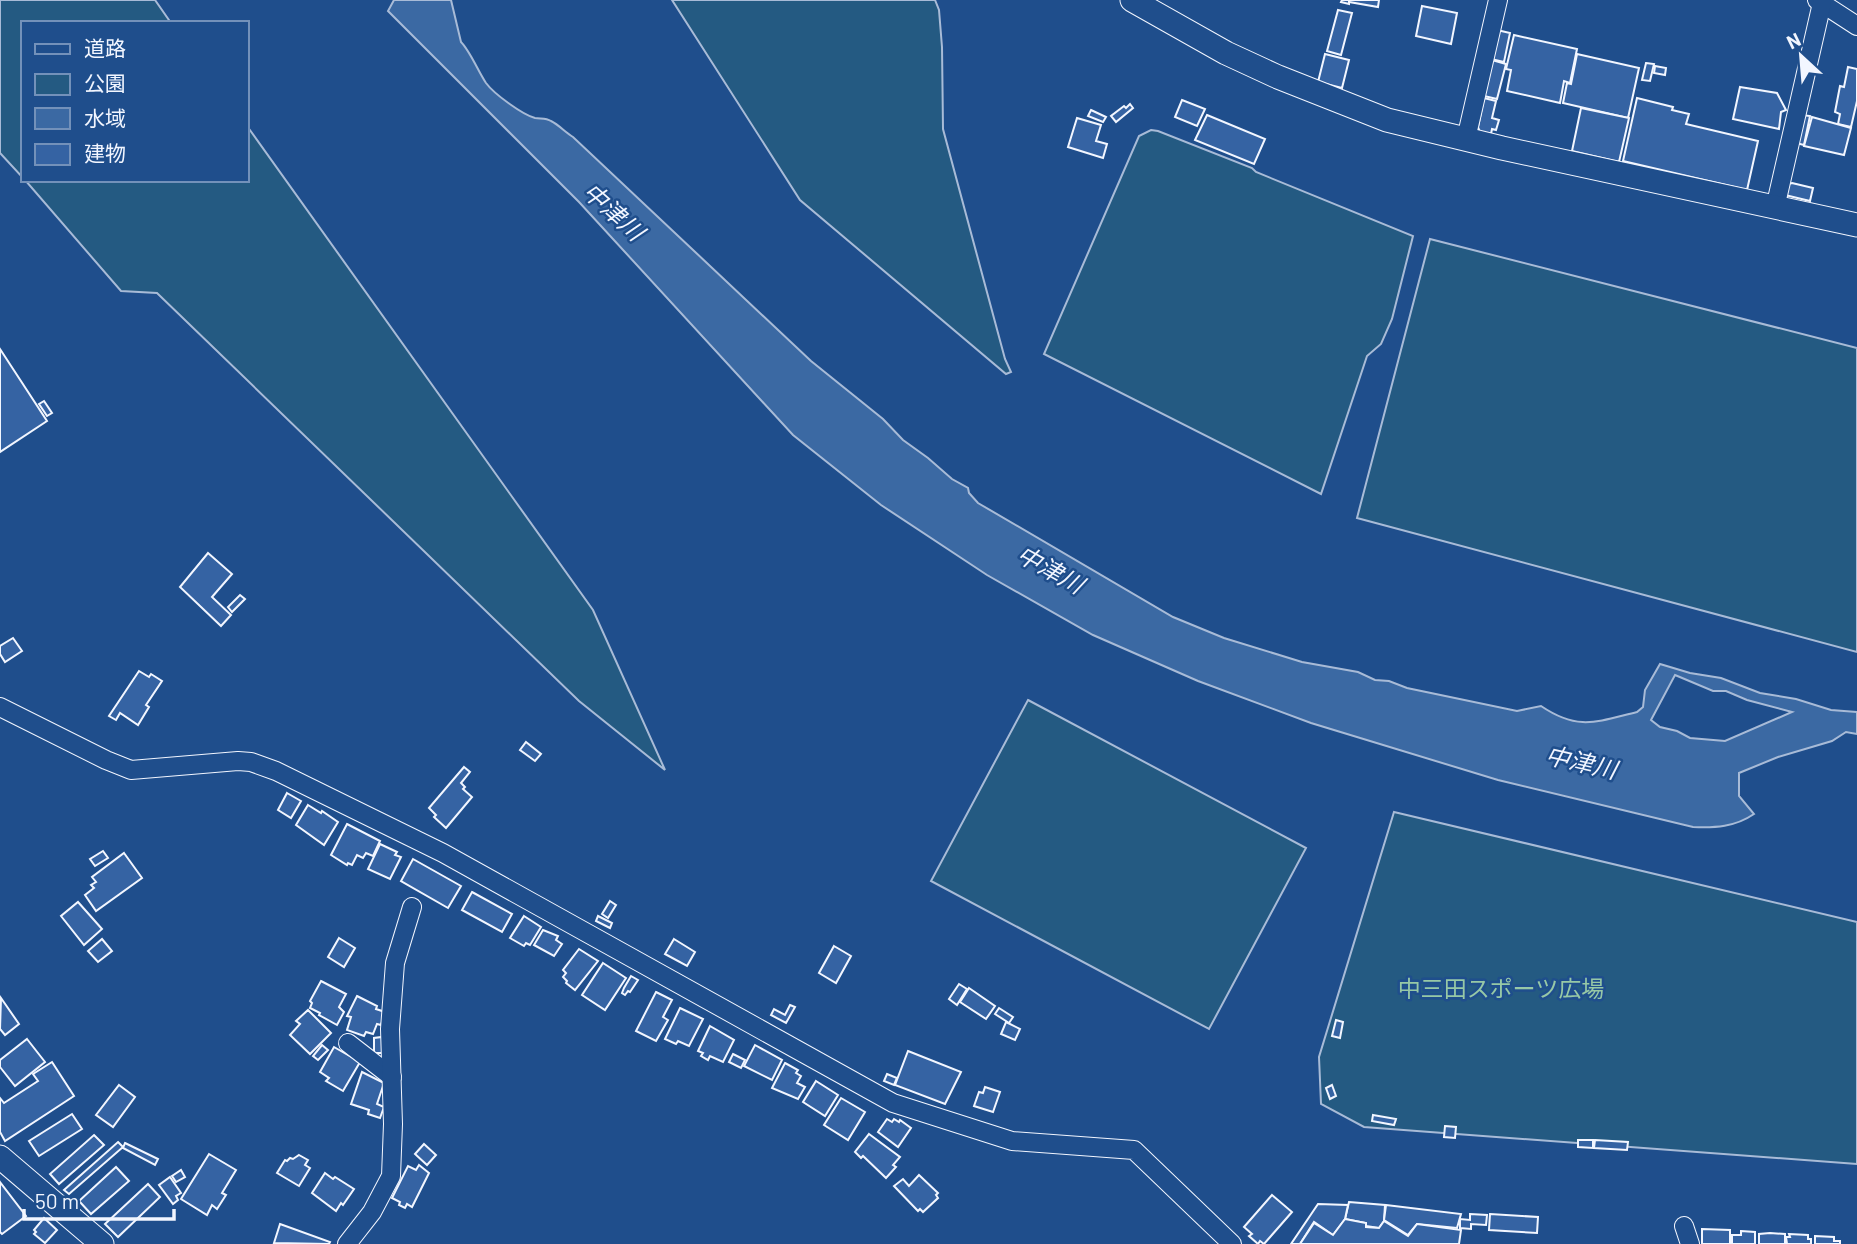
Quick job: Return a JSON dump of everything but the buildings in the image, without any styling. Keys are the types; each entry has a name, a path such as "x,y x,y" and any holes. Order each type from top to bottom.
{"street":[{"path":"1132,0 1226,53 1278,77 1387,120 1857,225"},
{"path":"1466,139 1498,0"},
{"path":"1775,208 1819,2 1857,26"},
{"path":"0,707 131,770 238,761 251,762 276,771 443,853 893,1102 1012,1141 1134,1150 1232,1244"},
{"path":"348,1244 372,1212 391,1176 390,1029 395,963 412,907"},
{"path":"348,1043 391,1077"},
{"path":"0,1157 102,1244"},
{"path":"1684,1226 1690,1244"}],"green space":[{"path":"0,0 155,0 170,21 21,21 21,176 0,153"},
{"path":"672,0 935,0 939,10 942,47 943,129 1005,359 1011,372 1006,374 800,200"},
{"path":"248,127 593,610 665,770 579,701 157,293 121,291 27,182 248,182"},
{"path":"1151,130 1252,168 1256,172 1413,236 1392,319 1381,344 1367,356 1321,494 1044,354 1139,136"},
{"path":"1430,239 1857,348 1857,652 1357,518"},
{"path":"1028,700 1306,848 1209,1029 931,881"},
{"name":"中三田スポーツ広場","path":"1394,812 1857,922 1857,1164 1364,1127 1321,1104 1319,1057"}],"water":[{"name":"中津川","path":"394,0 451,0 461,42 495,93 523,113 549,120 573,137 811,361 883,419 903,440 952,479 968,488 978,503 1173,617 1224,638 1302,662 1358,672 1375,680 1389,681 1407,688 1517,711 1541,706 1577,722 1598,721 1637,712 1643,707 1645,690 1660,664 1721,678 1760,693 1796,699 1831,710 1857,712 1857,734 1846,732 1832,741 1778,757 1739,773 1739,796 1754,814 1725,826 1693,827 1498,780 1311,723 1198,681 1093,635 987,575 881,505 793,435 579,202 388,11","holes":["1675,675 1713,691 1726,691 1747,700 1792,712 1725,741 1690,738 1660,727 1651,720"]}]}
